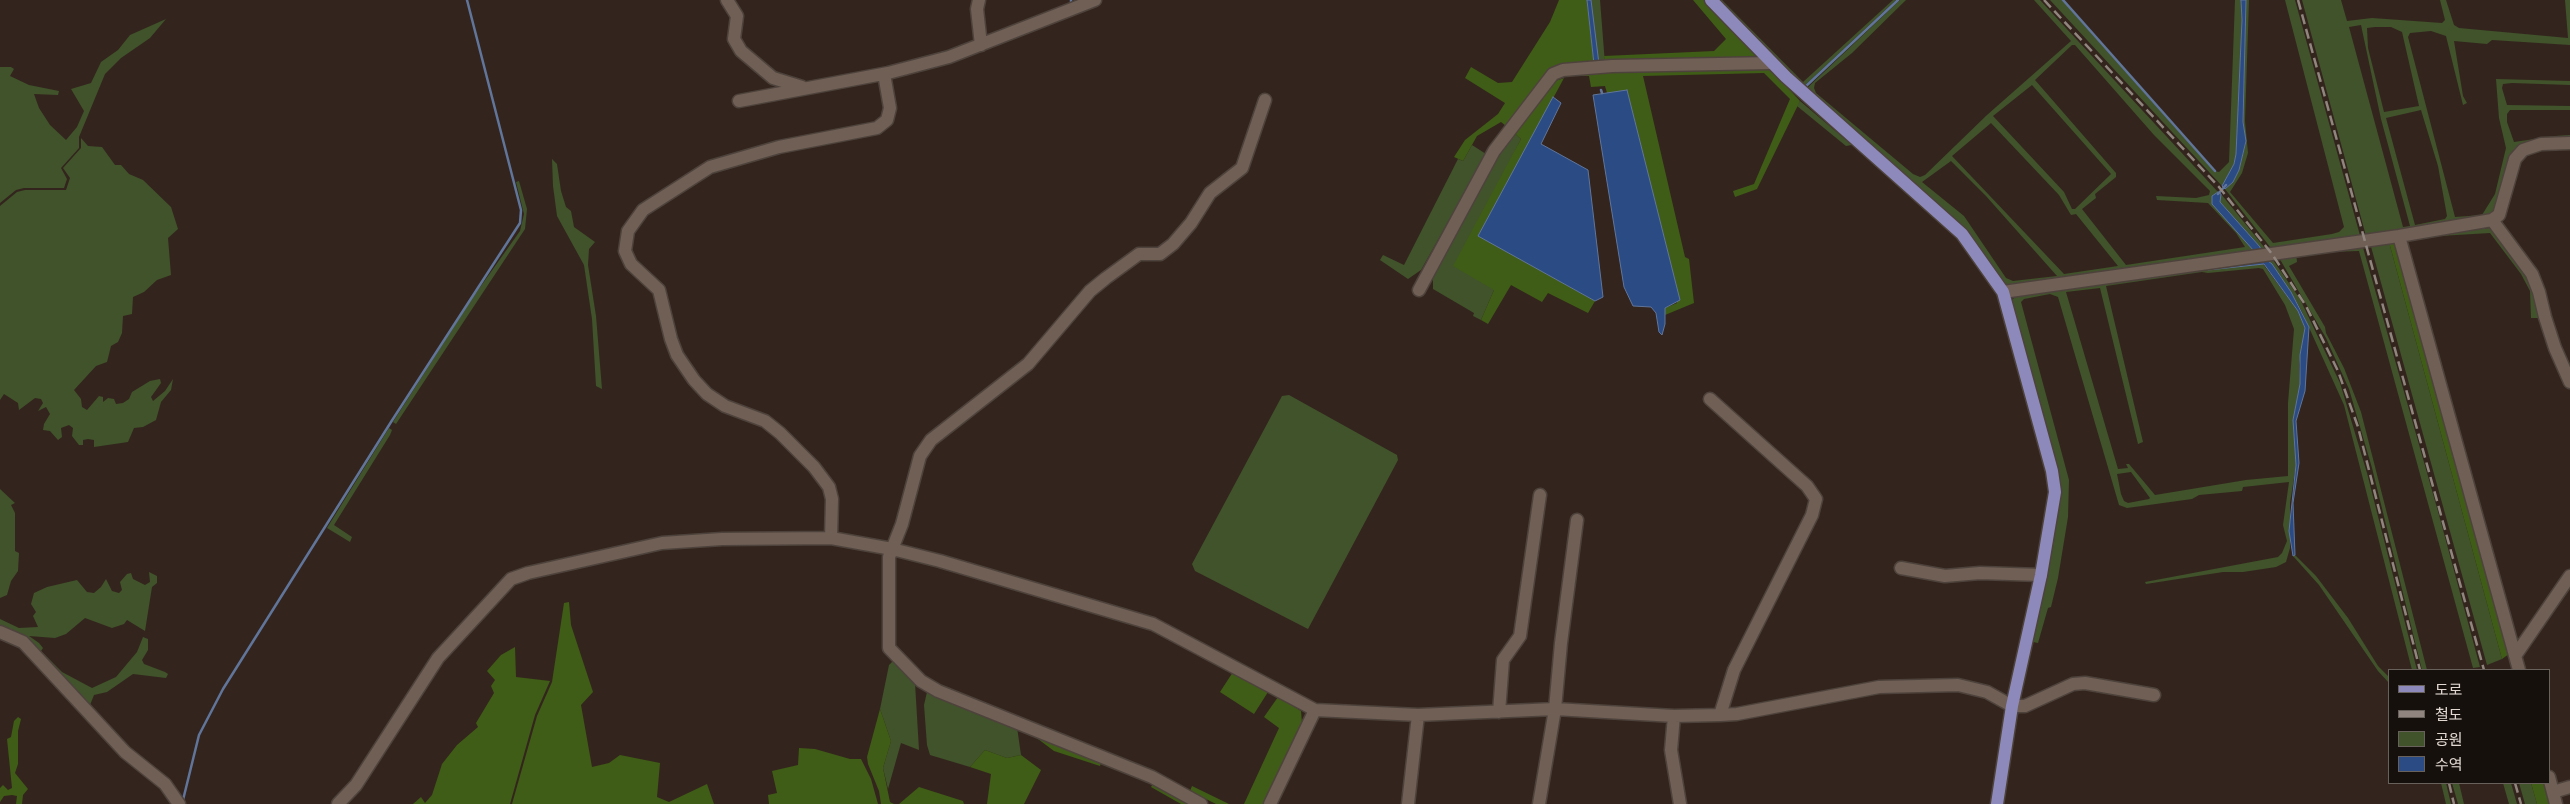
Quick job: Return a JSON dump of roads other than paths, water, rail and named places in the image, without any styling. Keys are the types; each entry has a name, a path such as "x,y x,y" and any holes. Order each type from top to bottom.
{"main road":[{"path":"1711,0 1772,64 1962,234 2003,292 2052,472 2055,492 2041,575 2012,706 1997,804"}],"street":[{"path":"727,0 737,16 734,39 741,51 774,78 806,88"},
{"path":"979,0 977,9 981,45"},
{"path":"740,101 884,74 948,57 1095,0"},
{"path":"1419,290 1494,151 1553,74 1563,70 1612,66 1772,64"},
{"path":"831,538 832,499 829,487 814,467 780,433 765,421 725,406 707,394 694,380 677,354 671,339 658,290 631,264 625,251 628,231 643,210 710,167 778,147 877,128 887,120 890,108 884,74"},
{"path":"1200,804 1152,776 938,691 921,681 889,648 888,557 902,524 920,456 931,440 1028,364 1090,291 1106,278 1139,254 1160,254 1173,244 1191,224 1210,193 1242,168 1265,100"},
{"path":"2003,292 2399,236 2492,220 2499,215 2515,160 2524,150 2541,144 2570,144"},
{"path":"2492,220 2532,274 2539,292 2544,317 2570,382"},
{"path":"2399,236 2519,669"},
{"path":"1710,399 1807,486 1816,498 1812,515 1734,670 1720,715"},
{"path":"1499,712 1504,660 1520,636 1540,495"},
{"path":"1539,804 1555,710 1561,644 1577,520"},
{"path":"338,804 356,785 438,658 511,579 528,573 662,543 741,539 831,538 892,549 1153,624 1315,710 1418,715 1555,710 1674,716 1720,715 1737,714 1879,688 1958,685 1987,692 2012,706 2025,706 2073,684 2085,683 2154,695"},
{"path":"1901,568 1945,576 1980,573 2041,575"},
{"path":"2515,656 2570,576"},
{"path":"0,632 23,642 125,752 165,784 179,804"},
{"path":"1270,804 1315,710"},
{"path":"1408,804 1418,715"},
{"path":"1674,716 1671,750 1680,804"},
{"path":"2550,781 2554,798 2570,786"}],"water":[{"path":"1587,0 1591,0 1599,64 1594,64"},
{"path":"2241,0 2246,0 2243,122 2246,141 2239,170 2233,182 2225,189 2222,186 2234,164 2236,154 2242,20"},
{"path":"1627,90 1680,300 1665,308 1665,324 1662,335 1659,332 1656,313 1651,307 1633,306 1624,287 1593,95"},
{"path":"1553,97 1561,103 1541,144 1588,170 1603,297 1595,301 1478,236"},
{"path":"2218,192 2221,194 2220,202 2260,247 2261,253 2254,251 2212,204 2212,196"},
{"path":"2264,258 2272,264 2291,292 2309,327 2305,391 2296,421 2299,463 2293,503 2295,555 2293,556 2289,531 2296,465 2293,420 2300,384 2300,355 2305,328 2298,311 2264,264 2208,270 2207,268"}],"waterway":[{"path":"183,800 199,735 223,689 391,422 520,223 521,210 467,0"},
{"path":"1805,87 1898,0"},
{"path":"2063,0 2215,171"},
{"path":"2218,194 2226,185"}],"railway":[{"path":"2044,0 2219,187 2272,254 2306,306 2338,371 2358,427 2420,669"},
{"path":"2298,0 2484,669"},
{"path":"2449,784 2454,804"},
{"path":"2515,784 2521,804"}]}
